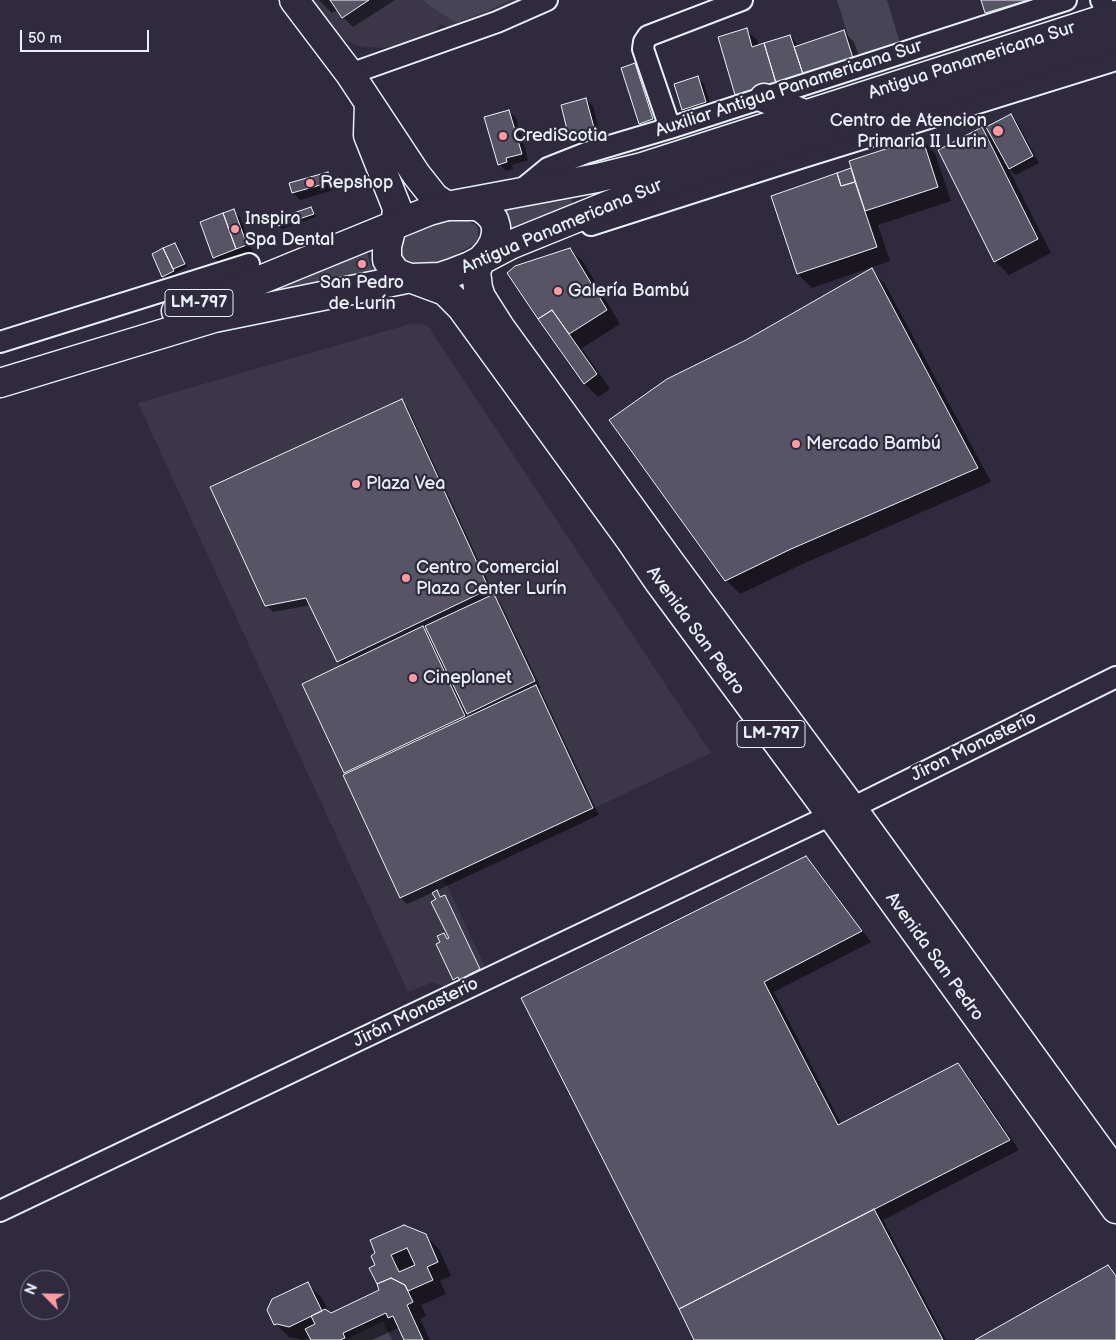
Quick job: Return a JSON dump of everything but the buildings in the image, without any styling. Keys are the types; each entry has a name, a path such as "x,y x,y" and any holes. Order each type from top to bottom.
{"main road":[{"path":"294,0 350,74 416,174 435,198 447,206"},
{"name":"Antigua Panamericana Sur","path":"0,364 154,318 226,294 415,216 447,206 597,178 642,166 1112,20"},
{"name":"Antigua Panamericana Sur","path":"0,383 214,318 411,278 440,277 470,266 510,245 658,184 1112,20"},
{"path":"764,98 807,115"},
{"name":"Avenida San Pedro","path":"369,102 368,134 397,208 396,219 387,246 387,260 394,270 445,291 460,307 632,541 659,582 842,811 1116,1173"},
{"name":"Avenida San Pedro","path":"447,206 476,206 483,209 494,220 496,234 489,251 481,260 476,271 478,288 486,306 670,562 1116,1208"}],"street":[{"path":"350,74 497,22 547,0"},
{"path":"670,128 643,49 644,42 648,36 742,0"},
{"name":"Auxiliar Antigua Panamericana Sur","path":"518,192 548,168 586,153 670,128 1066,0"},
{"path":"510,245 530,246 797,159 1116,60"},
{"path":"0,342 250,264"},
{"name":"Jiron Monasterio","path":"842,811 1116,677"},
{"name":"Jirón Monasterio","path":"0,1211 842,811"}],"shaded area":[{"path":"312,0 525,0 454,30 441,24 431,34 405,44 380,48 358,46 345,40 332,30"},
{"path":"424,0 511,0 456,23"},
{"path":"837,0 887,0 900,43 855,58"},
{"path":"570,194 573,207 507,238 498,206"},
{"path":"454,221 467,221 476,225 478,229 477,241 453,256 433,263 414,265 403,262 398,258 400,243 407,237 428,227"},
{"path":"367,244 371,266 377,275 235,301"},
{"name":"Centro Comercial Plaza Center Lurín","path":"410,324 426,325 429,328 711,753 444,879 488,973 455,991 433,982 408,992 138,403"},
{"path":"383,1321 392,1340 345,1340"}],"place":[{"name":"Centro de Atencion Primaria II Lurin","path":"998,131"},
{"name":"CrediScotia","path":"503,136"},
{"name":"Repshop","path":"310,183"},
{"name":"Inspira Spa Dental","path":"235,229"},
{"name":"San Pedro de Lurín","path":"362,264"},
{"name":"Galería Bambú","path":"558,291"},
{"name":"Mercado Bambú","path":"796,444"},
{"name":"Plaza Vea","path":"356,484"},
{"name":"Centro Comercial Plaza Center Lurín","path":"406,578"},
{"name":"Cineplanet","path":"413,678"}]}
